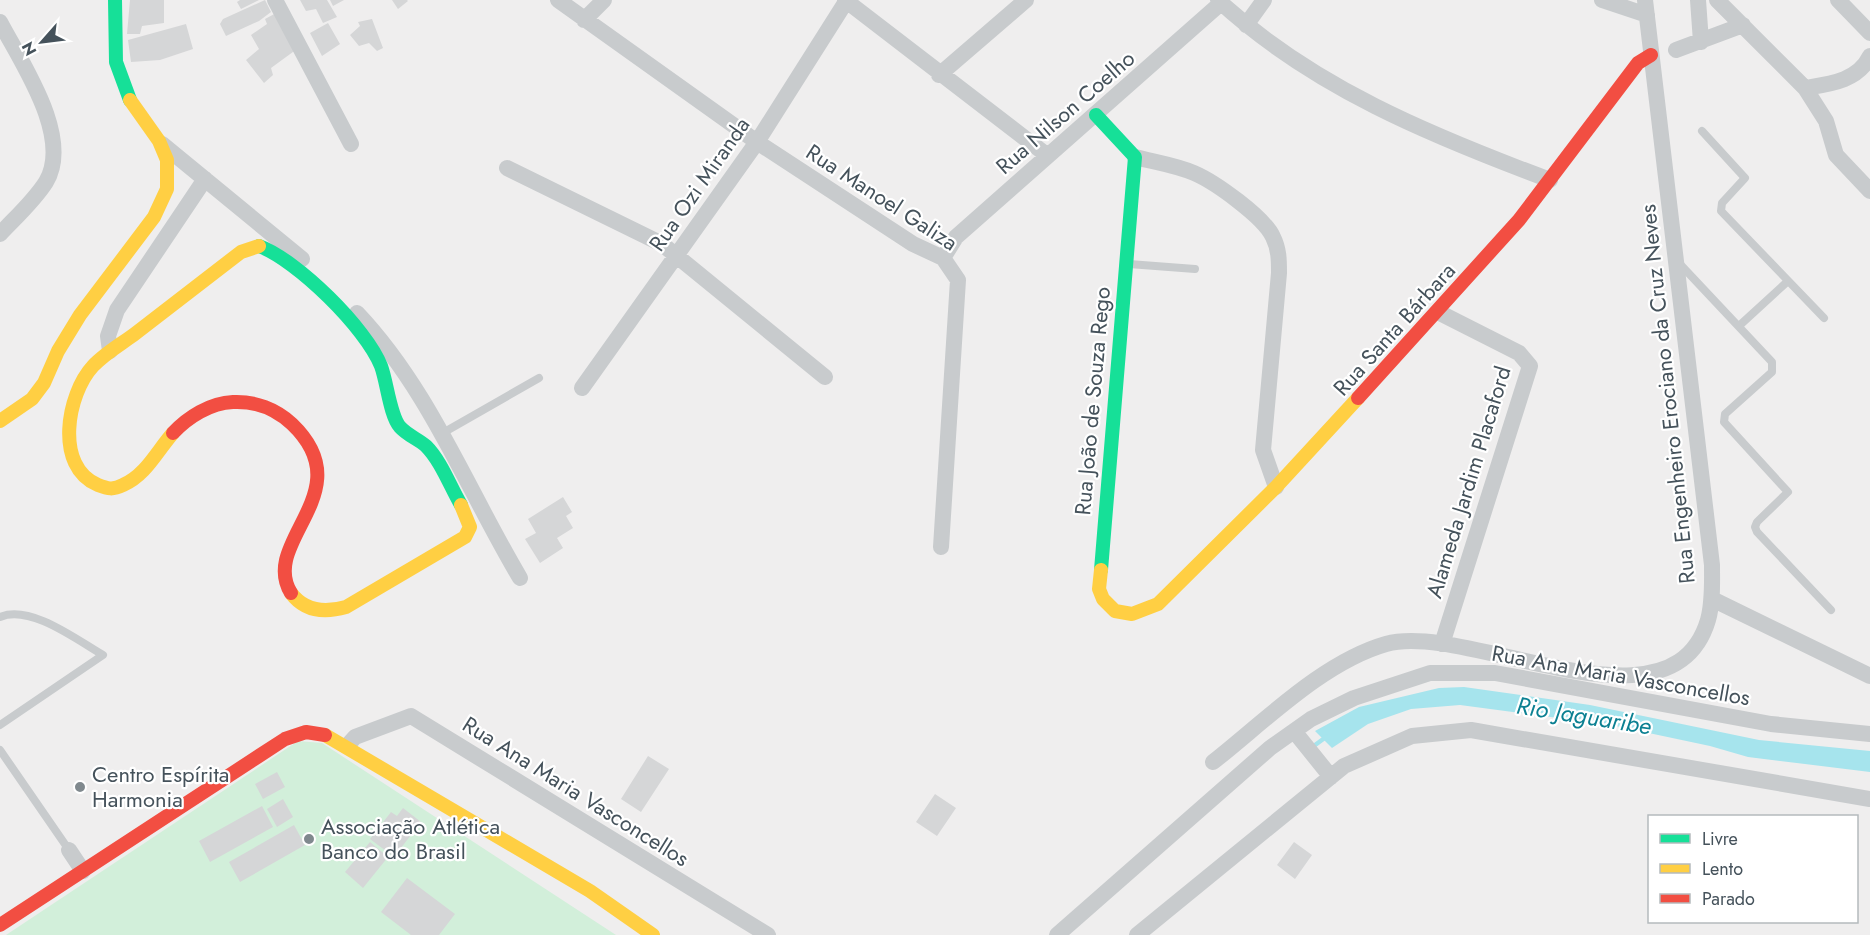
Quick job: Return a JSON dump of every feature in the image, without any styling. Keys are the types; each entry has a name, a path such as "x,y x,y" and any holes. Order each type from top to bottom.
{"street":[{"path":"0,421 32,399 44,383 58,351 80,315 162,204 169,174 167,160 159,141 133,106 123,86 116,62 115,0"},
{"path":"275,0 351,144"},
{"name":"Rua Manoel Galiza","path":"558,0 757,142 913,244 943,258 958,280 941,547"},
{"path":"584,20 604,0"},
{"path":"846,0 939,75 1048,156"},
{"name":"Rua Ozi Miranda","path":"582,388 757,142 846,0"},
{"path":"939,75 1026,0"},
{"path":"1246,25 1264,0"},
{"path":"1602,0 1646,7"},
{"path":"1698,0 1701,42"},
{"path":"1717,0 1805,88 1826,121 1840,160 1870,191"},
{"path":"1838,0 1870,33"},
{"path":"1219,1 1281,52 1341,88 1404,121 1462,147 1550,180"},
{"name":"Rua Nilson Coelho","path":"943,258 956,237 1096,115 1219,1"},
{"name":"Rua Engenheiro Erociano da Cruz Neves","path":"1213,762 1336,666 1386,644 1414,641 1498,654 1609,685 1652,674 1689,653 1708,621 1712,599 1712,566 1646,7"},
{"path":"0,22 44,109 54,140 47,180 0,234"},
{"path":"1676,50 1743,25"},
{"name":"Rua Santa Bárbara","path":"1146,612 1158,604 1276,487 1438,312 1550,180 1638,63 1651,55"},
{"path":"1805,88 1839,83 1869,61"},
{"path":"1096,115 1135,157 1192,172 1206,179 1260,220 1272,234 1278,249 1279,273 1263,450 1276,487"},
{"path":"159,141 317,272 374,331 408,377 520,578"},
{"name":"Rua João de Souza Rego","path":"1135,157 1099,589 1102,600 1109,609 1132,614 1146,612"},
{"path":"507,168 647,236 678,256 825,377"},
{"path":"110,351 108,336 117,309 205,179"},
{"path":"259,246 268,247 294,266 367,341 383,370 399,427 425,445 434,456 469,521 469,533 346,607 332,613 318,612 304,606 287,586 284,560 289,546 311,510 316,491 317,469 309,448 296,428 279,412 260,404 238,402 216,407 180,427 136,480 110,490 97,487 86,480 76,469 70,454 71,413 81,384 93,366 110,351 241,252 259,246"},
{"name":"Alameda Jardim Placaford","path":"1438,312 1519,353 1530,366 1442,644"},
{"path":"1712,599 1870,676"},
{"path":"1495,673 1498,654"},
{"name":"Rua Ana Maria Vasconcellos","path":"1057,935 1270,748 1295,733 1311,719 1354,698 1430,673 1495,673 1609,685 1771,724 1870,734"},
{"name":"Rua Ana Maria Vasconcellos","path":"351,741 411,716 768,935"},
{"path":"0,925 285,739 310,730 351,741 590,891 653,935"},
{"path":"1137,935 1330,775 1344,766 1413,736 1471,730 1870,799"},
{"path":"1295,733 1330,775"},
{"path":"69,850 83,871"}],"lane":[{"path":"1702,131 1743,173 1745,178 1722,203 1721,211 1824,318"},
{"path":"1675,259 1740,325 1774,367 1725,414 1724,422 1788,492 1755,527 1831,610"},
{"path":"1126,264 1195,269"},
{"path":"1740,325 1788,281"},
{"path":"441,434 539,378"},
{"path":"0,617 22,614 38,618 103,656 0,725"},
{"path":"0,750 69,850"}],"green space":[{"name":"Associação Atlética Banco do Brasil","path":"298,741 322,743 616,935 6,935"}],"water":[{"path":"1464,687 1590,705 1759,740 1870,751 1870,772 1748,757 1710,746 1611,725 1460,705 1411,709 1368,724 1332,748 1315,731 1359,707 1439,688"}],"building":[{"path":"130,0 164,0 164,23 142,26 140,34 127,34"},
{"path":"259,0 241,9 237,2"},
{"path":"265,0 271,12 259,21 226,36 220,24 223,19"},
{"path":"300,0 327,0 337,17 323,23 316,9 306,11"},
{"path":"330,0 344,0 333,6"},
{"path":"392,0 407,0 408,1 398,9"},
{"path":"278,12 297,49 271,68 273,75 264,83 246,60 259,49 251,35 267,24 265,19"},
{"path":"372,19 383,48 377,51 369,43 359,46 350,35 360,26 358,22"},
{"path":"328,23 340,44 322,56 310,33"},
{"path":"186,24 193,49 160,60 131,62 128,40"},
{"path":"563,497 572,512 566,516 573,528 557,538 563,548 540,563 525,539 536,533 528,519"},
{"path":"648,756 669,769 641,812 621,799"},
{"path":"277,772 285,787 263,799 255,784"},
{"path":"935,794 956,808 937,836 916,822"},
{"path":"283,799 293,817 277,827 267,809"},
{"path":"262,806 273,827 210,862 199,841"},
{"path":"403,808 421,822 394,857 370,839 391,812 397,816"},
{"path":"294,825 305,845 240,882 229,862"},
{"path":"370,842 388,857 363,888 345,872"},
{"path":"1294,842 1312,855 1295,879 1277,865"},
{"path":"407,878 455,914 439,935 411,935 381,912"}],"waterway":[{"name":"Rio Jaguaribe","path":"1311,748 1326,737"}],"traffic: fast":[{"path":"115,0 116,62 130,100"},
{"path":"1096,115 1135,157 1101,570"},
{"path":"259,246 292,265 310,280 329,297 361,333 381,366 397,422 403,430 431,452 441,466 461,505"}],"traffic: slow":[{"path":"0,421 32,399 44,383 58,351 80,315 154,217 167,189 167,160 159,141 130,100"},
{"path":"173,433 145,469 131,481 119,487 108,488 84,476 75,463 70,447 69,429 77,394 84,378 93,366 241,252 259,246"},
{"path":"1101,570 1099,589 1103,599 1115,611 1132,614 1158,604 1276,487 1358,398"},
{"path":"291,593 303,604 316,609 331,610 346,607 465,537 470,527 461,505"},
{"path":"325,735 590,891 653,935"}],"traffic: jam":[{"path":"1358,398 1519,220 1638,63 1651,55"},
{"path":"173,433 193,416 208,408 224,403 249,403 265,407 286,419 311,449 317,472 314,494 288,554 285,574 291,593"},
{"path":"0,925 285,739 306,732 325,735"}],"place":[{"name":"Centro Espírita Harmonia","path":"80,787"},
{"name":"Associação Atlética Banco do Brasil","path":"309,839"}]}
